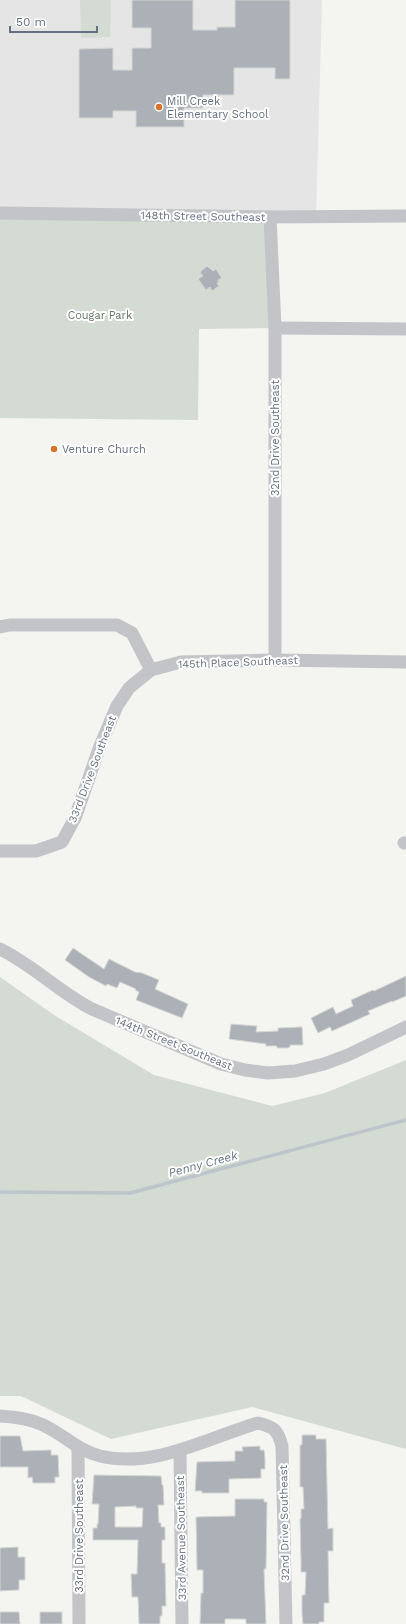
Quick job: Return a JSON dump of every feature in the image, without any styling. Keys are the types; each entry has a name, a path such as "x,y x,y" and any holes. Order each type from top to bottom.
{"street":[{"name":"148th Street Southeast","path":"0,213 270,218 406,216"},
{"name":"32nd Drive Southeast","path":"270,218 275,328 275,660"},
{"path":"275,328 406,328"},
{"path":"0,627 10,625 117,625 132,633 151,670"},
{"name":"145th Place Southeast","path":"151,670 181,662 275,660 406,662"},
{"name":"33rd Drive Southeast","path":"0,851 36,851 62,842 76,818 100,746 117,706 129,688 151,670"},
{"name":"144th Street Southeast","path":"0,949 23,962 73,999 92,1010 221,1064 245,1070 268,1073 295,1071 324,1064 348,1055 406,1027"},
{"path":"0,1416 19,1417 46,1426 78,1448 100,1456 148,1458 180,1451"},
{"name":"32nd Drive Southeast","path":"180,1451 258,1424 270,1426 279,1435 282,1446 286,1624"},
{"name":"33rd Drive Southeast","path":"78,1448 80,1624"},
{"name":"33rd Avenue Southeast","path":"180,1451 182,1624"}],"shaded area":[{"name":"Mill Creek Elementary School","path":"0,0 322,0 316,217 0,213"}],"green space":[{"path":"80,0 111,0 110,37 81,38"},
{"name":"Cougar Park","path":"0,213 270,217 275,328 199,329 198,420 0,418"},
{"path":"0,977 54,1015 154,1075 272,1106 325,1093 406,1060 406,1449 252,1407 111,1439 21,1396 0,1396"}],"building":[{"name":"Mill Creek Elementary School","path":"132,0 193,0 193,30 217,30 217,27 235,27 235,0 290,0 290,79 275,79 275,68 234,68 234,95 203,95 203,108 184,108 184,127 136,127 136,111 113,111 113,118 79,118 79,49 113,48 113,70 132,70 132,48 151,48 151,28 132,28"},
{"path":"207,266 213,271 216,269 222,278 218,280 219,282 217,283 219,286 212,291 210,287 206,290 198,279 203,276 200,272"},
{"path":"73,948 104,969 109,959 135,972 142,973 159,980 155,989 188,1004 182,1018 136,1000 139,992 135,990 136,989 120,982 117,988 107,984 106,986 89,977 65,960"},
{"path":"406,976 406,996 368,1011 370,1014 332,1031 330,1027 318,1033 311,1018 333,1007 336,1014 353,1006 351,1000"},
{"path":"231,1024 257,1026 256,1032 278,1031 278,1028 302,1027 303,1045 290,1045 290,1047 287,1048 277,1048 277,1046 266,1046 266,1044 229,1039"},
{"path":"302,1435 316,1435 316,1439 326,1439 328,1529 333,1528 333,1551 328,1551 329,1603 324,1603 324,1622 319,1622 319,1624 303,1624 302,1614 302,1595 305,1595 306,1572 301,1572 300,1519 301,1509 304,1509 303,1487 300,1487 300,1445 302,1445"},
{"path":"0,1436 20,1436 23,1451 51,1450 51,1455 58,1455 59,1477 55,1477 55,1483 33,1483 32,1477 28,1478 28,1467 0,1467"},
{"path":"260,1446 260,1450 264,1450 265,1458 265,1469 261,1469 261,1478 229,1479 229,1493 202,1493 202,1491 195,1491 197,1462 235,1461 235,1451 243,1451 242,1447"},
{"path":"94,1475 161,1476 164,1505 158,1505 159,1523 161,1523 161,1527 165,1527 165,1540 162,1540 162,1563 165,1563 166,1606 162,1606 160,1624 139,1624 138,1597 132,1597 131,1574 137,1574 138,1540 93,1540 93,1528 97,1528 98,1524 99,1504 92,1504","holes":["136,1506 136,1508 143,1508 142,1527 115,1527 115,1507"]},
{"path":"235,1499 264,1499 264,1502 267,1502 266,1569 264,1569 266,1624 246,1624 246,1619 225,1619 225,1624 200,1624 201,1593 203,1593 203,1570 197,1570 196,1517 235,1516"},
{"path":"18,1547 18,1557 25,1557 25,1580 19,1580 19,1590 0,1591 0,1548"},
{"path":"0,1612 19,1612 20,1624 0,1624"},
{"path":"40,1612 62,1612 62,1624 40,1624"}],"waterway":[{"name":"Penny Creek","path":"0,1192 130,1193 406,1120"}],"place":[{"name":"Mill Creek Elementary School","path":"159,107"},
{"name":"Venture Church","path":"54,449"}]}
